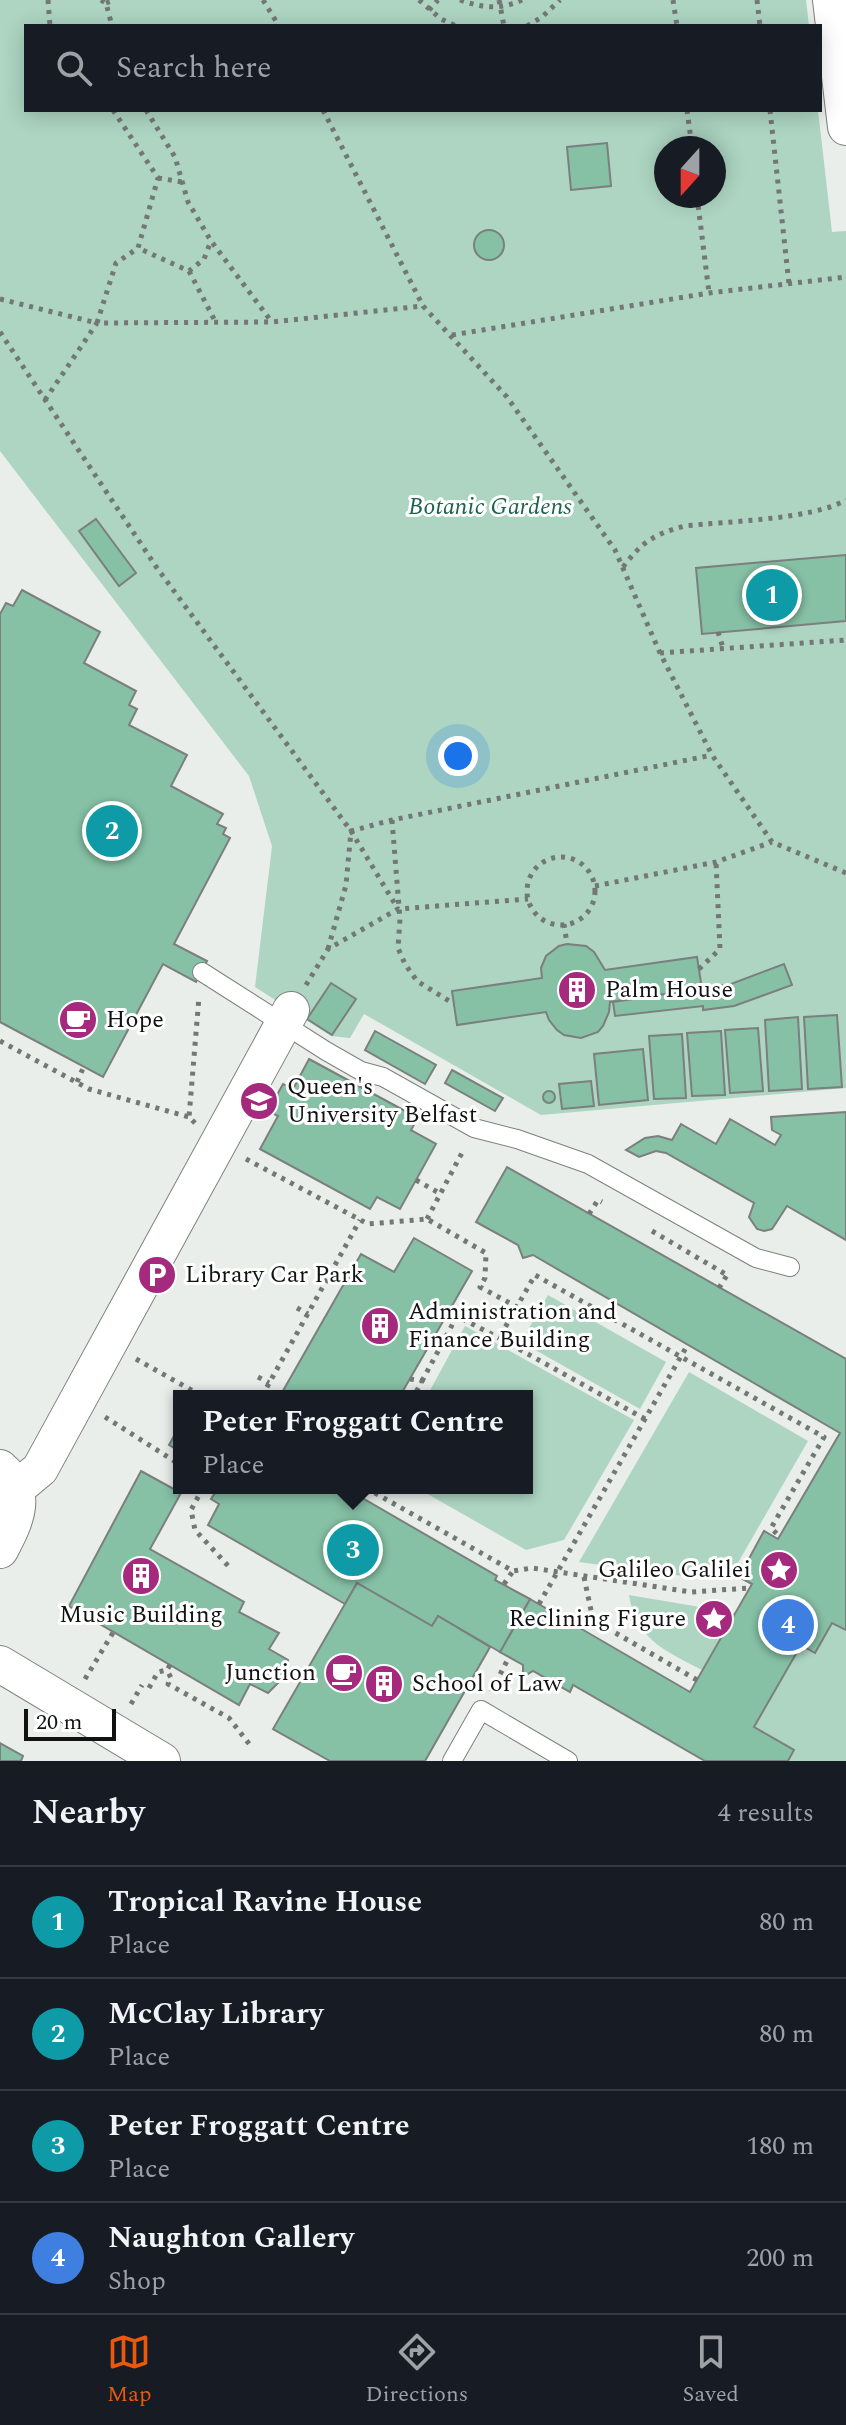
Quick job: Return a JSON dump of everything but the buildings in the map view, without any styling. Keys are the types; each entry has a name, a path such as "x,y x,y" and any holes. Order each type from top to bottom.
{"street":[{"path":"831,0 846,127"},
{"path":"0,1550 18,1516 8,1478 40,1469 288,1016"},
{"path":"0,1664 162,1761"}],"lane":[{"path":"202,972 288,1016 361,1071 383,1077 474,1128 517,1139 588,1164 756,1258 790,1267"},
{"path":"452,1761 481,1710 568,1761"}],"path":[{"path":"48,0 50,24"},
{"path":"111,24 104,2 115,0"},
{"path":"263,0 278,24"},
{"path":"270,8 273,0"},
{"path":"419,0 453,24"},
{"path":"429,10 438,0"},
{"path":"460,0 488,8 522,0"},
{"path":"530,24 560,0"},
{"path":"673,0 677,24"},
{"path":"757,0 760,24"},
{"path":"500,4 504,24"},
{"path":"114,112 158,178 182,182"},
{"path":"147,112 175,157 188,202 211,241 272,322"},
{"path":"324,112 423,306 507,397 615,550 660,653 712,755 772,842 846,873"},
{"path":"687,112 690,136"},
{"path":"770,112 789,284"},
{"path":"45,400 97,323 116,263 138,248 158,178"},
{"path":"698,208 709,293"},
{"path":"189,271 204,259 211,241"},
{"path":"138,248 189,271 215,320"},
{"path":"451,336 709,293 846,277"},
{"path":"0,299 97,323 272,322 423,306"},
{"path":"0,332 157,568 351,831 398,909"},
{"path":"623,567 639,546 671,529 809,512 834,507 846,500"},
{"path":"718,632 723,648"},
{"path":"660,653 846,640"},
{"path":"351,831 712,755"},
{"path":"392,820 398,948 417,981 454,1004"},
{"path":"288,1016 328,949 346,885 351,831"},
{"path":"595,886 716,862 772,842"},
{"path":"560,857 579,862 586,868 595,886 594,897 583,916 564,924 545,920 537,914 528,899 529,879 534,871 541,864 560,857"},
{"path":"699,969 720,949 716,862"},
{"path":"328,949 398,909 528,899"},
{"path":"564,924 567,944"},
{"path":"189,1117 202,972"},
{"path":"0,1041 89,1089 189,1117 218,1144 368,1224 427,1219 486,1253 485,1278 480,1287 517,1307"},
{"path":"77,1082 84,1066"},
{"path":"427,1219 474,1128"},
{"path":"416,1180 441,1194"},
{"path":"589,1214 598,1200 611,1207"},
{"path":"265,1390 360,1220"},
{"path":"650,1230 727,1275"},
{"path":"499,1338 535,1275 834,1443"},
{"path":"297,1308 308,1314"},
{"path":"417,1390 457,1316 645,1419"},
{"path":"108,1343 191,1390"},
{"path":"539,1604 688,1344"},
{"path":"258,1377 269,1383"},
{"path":"410,1379 422,1381"},
{"path":"77,1399 173,1460"},
{"path":"780,1537 771,1528 824,1437"},
{"path":"200,1494 191,1510 195,1530 232,1570"},
{"path":"376,1494 513,1571 532,1568 691,1592 749,1588"},
{"path":"504,1584 513,1571"},
{"path":"584,1577 593,1620 697,1680"},
{"path":"97,1658 114,1631"},
{"path":"481,1710 509,1657"},
{"path":"149,1688 158,1672 168,1668 171,1678 168,1684 229,1718 250,1745"}],"green space":[{"name":"Botanic Gardens","path":"0,0 806,0 809,24 24,24 24,112 818,112 832,232 846,231 846,1088 541,1115 364,1014 350,1038 331,1036 255,987 272,846 249,776 0,451"},
{"path":"548,1295 666,1362 640,1409 521,1342"},
{"path":"465,1326 634,1420 564,1540 526,1550 428,1494 533,1494 533,1390 430,1390"},
{"path":"689,1372 808,1441 735,1568 683,1576 579,1562"},
{"path":"629,1595 735,1613 702,1670 665,1650 646,1633 638,1623"},
{"path":"832,1623 846,1630 846,1761 788,1761 794,1750 754,1727 801,1645 815,1653"}],"place":[{"name":"Tropical Ravine House","path":"772,595"},
{"name":"McClay Library","path":"112,831"},
{"name":"Palm House","path":"577,990"},
{"name":"Hope","path":"78,1020"},
{"name":"Queen's University Belfast","path":"259,1101"},
{"name":"Library Car Park","path":"157,1275"},
{"name":"Administration and Finance Building","path":"380,1326"},
{"name":"Peter Froggatt Centre","path":"353,1550"},
{"name":"Galileo Galilei","path":"779,1570"},
{"name":"Music Building","path":"141,1576"},
{"name":"Reclining Figure","path":"714,1619"},
{"name":"Naughton Gallery","path":"788,1625"},
{"name":"Junction","path":"344,1673"},
{"name":"School of Law","path":"384,1684"}]}
